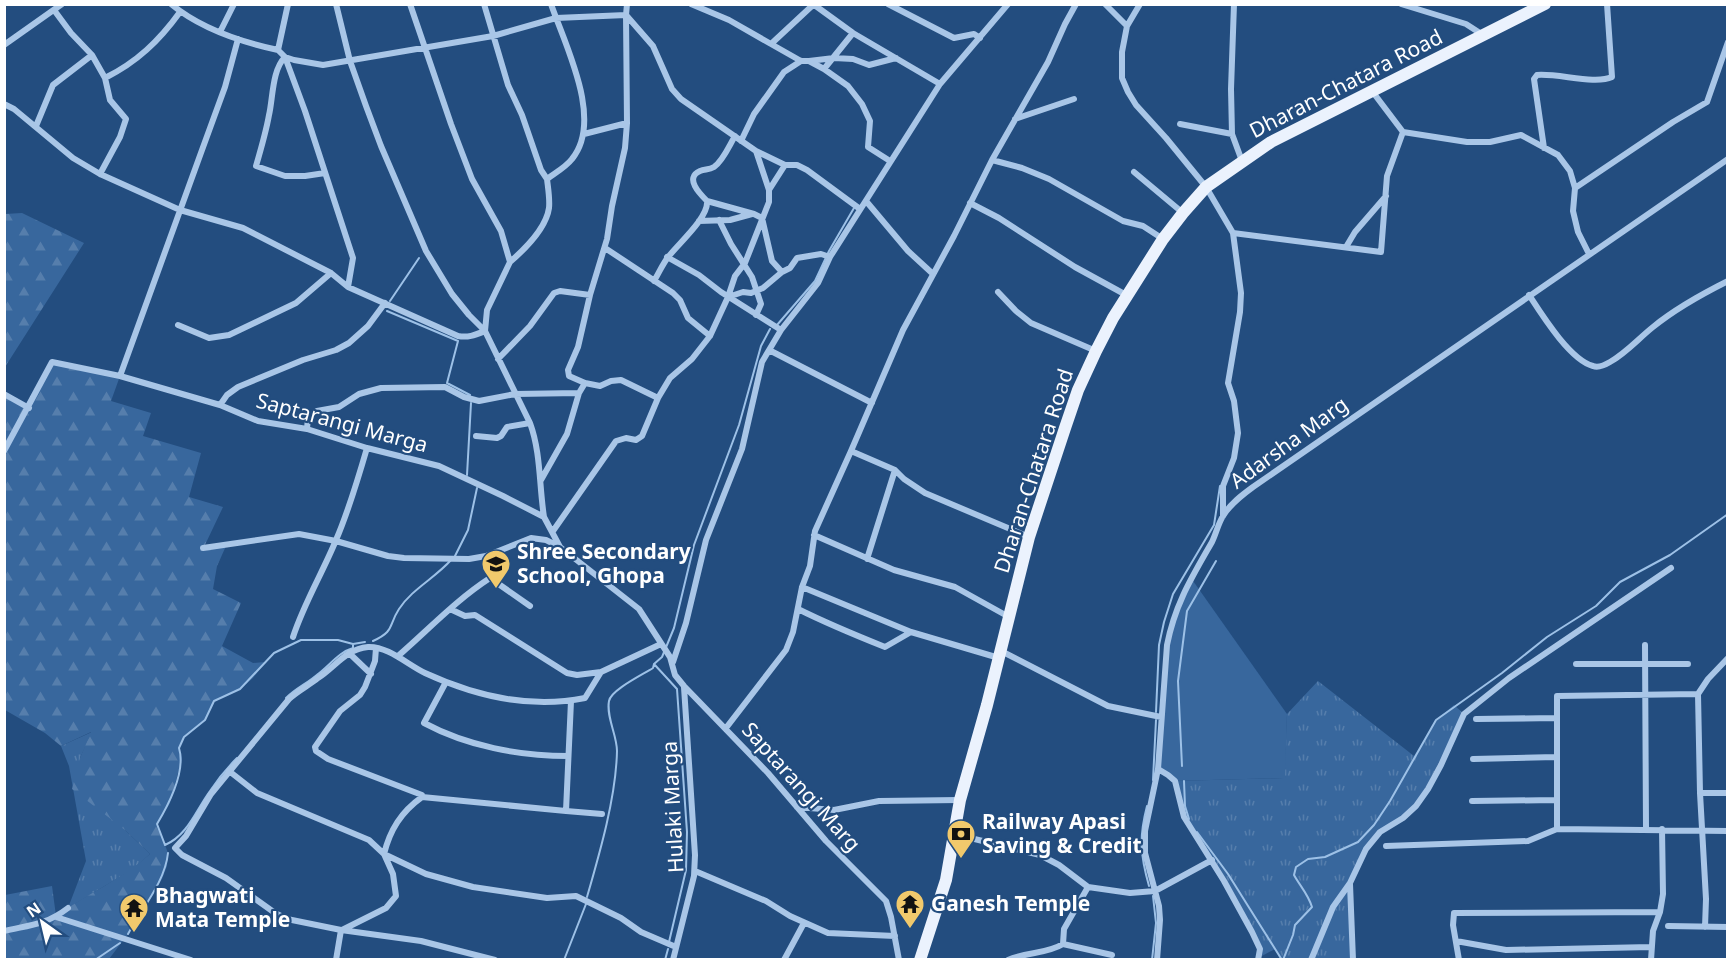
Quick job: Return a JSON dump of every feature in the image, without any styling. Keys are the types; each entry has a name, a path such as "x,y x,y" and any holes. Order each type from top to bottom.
{"main road":[{"name":"Dharan-Chatara Road","path":"920,960 946,880 960,800 1029,537 1067,420 1096,351 1113,318 1163,239 1206,187 1271,142 1541,5"}],"street":[{"path":"4,45 62,4"},
{"path":"171,4 180,12 220,32 278,50 285,57 352,258 348,287"},
{"path":"220,32 234,4"},
{"path":"278,50 288,4"},
{"path":"336,4 350,61 381,147 426,251 452,294 485,331 530,423 536,439 544,517 560,547"},
{"path":"410,4 472,179 501,231 510,262"},
{"path":"484,4 508,84 522,115 541,170 547,179 549,208 544,222 526,249 510,262 487,310 485,331"},
{"path":"547,179 572,160 580,147 585,120 578,82 551,4"},
{"path":"691,4 729,20 801,61 853,59 869,65 897,58"},
{"path":"888,4 954,38 974,34 980,38"},
{"path":"672,659 686,623 706,540 742,449 762,362 781,330 818,283 830,257 940,84 1008,4"},
{"path":"726,728 786,650 793,632 802,587 810,566 814,536 903,330 992,160 1048,62 1076,4"},
{"path":"1105,4 1126,26"},
{"path":"1140,4 1126,26 1122,52 1122,78 1136,105 1206,187 1233,233 1241,293 1228,383 1234,401 1238,433 1234,458 1223,486 1222,516"},
{"path":"1234,4 1232,134 1242,161"},
{"path":"1401,4 1466,24 1484,35"},
{"path":"1544,148 1534,79 1537,75 1549,74 1600,80 1612,77 1606,4"},
{"path":"628,5 626,15 627,123 621,165 605,248 590,295 578,347 568,370 569,376 585,383 600,386 621,380 658,398"},
{"path":"771,44 813,5 853,33 940,84"},
{"path":"54,10 71,33 92,55 105,78 110,100 126,119 120,137 100,174"},
{"path":"105,78 120,71 151,48 180,12"},
{"path":"285,57 323,65 493,36 556,18 626,15"},
{"path":"626,15 653,46 672,89 681,99 756,151 785,165 797,165 807,170 860,209"},
{"path":"824,69 853,33"},
{"path":"120,376 225,87 238,39"},
{"path":"1575,188 1673,122 1707,102 1728,42"},
{"path":"36,126 53,85 92,55"},
{"path":"285,57 280,62 277,73 269,117 256,166 285,176 305,176 325,172"},
{"path":"741,141 754,114 784,72 801,61"},
{"path":"809,61 848,86 862,104 870,121 868,147 890,161"},
{"path":"1371,91 1403,132 1467,142 1490,142 1521,135 1558,155 1570,171 1575,188 1573,211 1578,232 1589,254"},
{"path":"1015,119 1074,99"},
{"path":"4,104 36,126 73,158 100,174 180,210 243,228 331,273 348,287 458,336 466,337 485,331"},
{"path":"584,134 627,123"},
{"path":"1180,124 1232,134"},
{"path":"1233,233 1381,252 1387,176 1403,132"},
{"path":"735,136 715,166 695,175 694,187 707,201 762,218"},
{"path":"553,531 616,441 626,438 636,440 642,436 658,398 670,378 692,359 710,336 735,276 745,263 769,202 769,190 756,151"},
{"name":"Adarsha Marg","path":"1157,960 1161,920 1145,853 1145,831 1158,770 1167,645 1176,608 1214,539 1222,516 1253,487 1728,159"},
{"path":"992,160 1023,168 1049,179 1123,221 1143,226 1163,239"},
{"path":"769,190 785,165"},
{"path":"1134,172 1183,213"},
{"path":"1346,247 1355,232 1386,196"},
{"path":"654,281 667,257 707,208 707,201"},
{"path":"867,201 908,251 933,274"},
{"path":"970,203 999,218 1075,267 1128,296"},
{"path":"699,220 730,220 754,214"},
{"path":"762,218 772,261 782,272"},
{"path":"719,220 758,290 762,304 756,315"},
{"path":"605,248 673,293 680,300 688,318 710,336"},
{"path":"728,297 763,288 790,268 797,258 820,254 830,257"},
{"path":"667,257 699,274 728,297 781,330"},
{"path":"178,325 209,339 229,335 296,303 331,273"},
{"path":"1529,295 1580,361 1595,367 1607,364 1623,354 1654,326 1698,297 1728,281"},
{"path":"498,359 530,326 555,294 560,291 590,295"},
{"path":"998,292 1031,323 1096,351"},
{"path":"220,405 227,395 238,387 349,343 368,326 385,303"},
{"path":"769,350 872,403"},
{"name":"Saptarangi Marga","path":"4,451 52,362 120,376 220,405 258,421 307,429 367,448 439,466 544,517"},
{"path":"540,480 567,434 579,393 585,383"},
{"path":"307,429 308,417 317,411 339,408 359,394 381,388 445,387 464,397 479,401 515,394 579,393"},
{"path":"4,394 29,408"},
{"path":"476,436 497,438 507,427 530,423"},
{"path":"293,636 352,501 367,448"},
{"path":"851,451 894,470 925,493 1029,537"},
{"path":"867,560 894,470"},
{"path":"203,548 290,534 336,541 388,556 456,560 494,553 531,538 546,540 560,547 639,609 663,646 601,672 577,675 567,673 475,615 465,616 450,609"},
{"path":"814,536 894,570 955,587 1009,617"},
{"path":"398,656 450,609 490,578 494,553"},
{"path":"1311,960 1333,907 1350,883 1366,849 1380,832 1416,806 1428,789 1464,714 1509,678 1671,568"},
{"path":"490,578 530,606"},
{"path":"802,587 911,632 1000,654 1108,706 1161,717"},
{"path":"798,609 841,630 885,647 911,632"},
{"path":"1645,645 1646,828"},
{"name":"Saptarangi Marg","path":"663,646 672,659 675,675 684,686 726,728 826,841 886,901 899,960"},
{"path":"495,960 421,941 341,930 287,919 226,878 182,855 175,848 186,836 211,794 289,699 349,653 376,648 398,656 418,669 446,682 502,698 527,702 571,701 585,698 601,672"},
{"path":"376,648 371,674 360,695 340,711 315,747 316,751 328,759 422,795 422,798"},
{"path":"349,653 371,674"},
{"path":"1705,927 1706,898 1700,793 1698,694 1708,679 1728,658"},
{"path":"1576,664 1688,664"},
{"path":"446,682 424,723 444,734 484,746 519,753 568,756"},
{"name":"Hulaki Marga","path":"673,960 694,871 684,686"},
{"path":"1557,829 1557,696 1698,694"},
{"path":"566,811 571,701"},
{"path":"1476,719 1556,718"},
{"path":"1473,759 1556,757"},
{"path":"1158,770 1175,782 1184,817 1212,860 1257,941 1260,950 1258,960"},
{"path":"229,771 257,793 369,840 384,854 426,874 473,886 547,898 576,896 621,918 641,932 676,946"},
{"path":"1700,793 1728,793"},
{"path":"341,930 386,908 396,896 393,874 384,854 390,832 422,798 602,814"},
{"path":"796,806 834,810 879,801 960,800"},
{"path":"1472,801 1556,800"},
{"path":"1386,846 1528,841 1557,829 1646,828 1728,831"},
{"path":"1651,960 1653,931 1660,912 1663,894 1662,829"},
{"path":"954,834 1040,855 1059,865 1088,887 1130,893 1155,891 1212,860"},
{"path":"694,871 766,901 804,923 828,933 895,936"},
{"path":"1350,883 1353,960"},
{"path":"1063,945 1064,929 1088,887"},
{"path":"4,931 42,924 68,908"},
{"path":"1459,960 1453,925 1454,913 1660,912"},
{"path":"56,917 191,960"},
{"path":"784,960 804,923"},
{"path":"1668,926 1728,927"},
{"path":"336,960 341,930"},
{"path":"1456,941 1506,950 1651,947"},
{"path":"1008,960 1020,955 1054,950 1063,945 1112,955"}],"green space":[{"path":"22,213 84,243 5,367 5,214"},
{"path":"52,362 120,376 111,401 151,413 143,436 201,453 189,497 223,507 204,547 226,546 217,566 213,589 241,603 222,646 253,663 265,662 253,678 240,689 214,701 205,720 184,737 179,748 182,758 170,803 157,824 168,853 167,866 162,879 128,934 109,959 5,959 5,895 52,886 56,916 128,871 150,854 125,830 72,789 80,758 91,732 61,746 45,733 5,710 5,394 29,408"},
{"path":"1191,578 1287,714 1285,778 1175,781 1158,769 1167,645"},
{"path":"1318,681 1414,756 1436,720 1454,705 1464,714 1416,806 1380,832 1366,849 1350,883 1353,959 1282,959 1275,949 1260,957 1260,949 1184,817 1175,781 1284,778 1287,714"},
{"path":"92,732 80,758 125,830 150,854 133,869 68,908 86,861 69,766 61,746"}],"waterway":[{"path":"777,325 815,281 854,208"},
{"path":"390,301 419,258"},
{"path":"387,311 458,341 447,383 470,395"},
{"path":"587,897 614,787 617,745 609,713 609,701 615,692 653,668 662,657 674,628 694,545 739,425 761,346 770,329"},
{"path":"467,475 471,403"},
{"path":"1156,712 1159,645 1164,622 1173,594 1214,525 1220,486"},
{"path":"455,556 468,530 477,488"},
{"path":"1283,960 1295,925 1312,907 1294,875 1296,867 1308,859 1325,857 1358,842 1374,825 1390,801 1436,720 1502,673 1547,637 1596,606 1620,582 1670,555 1728,514"},
{"path":"373,641 388,631 399,609 410,595 451,560"},
{"path":"1182,766 1178,681 1187,611 1216,561"},
{"path":"237,758 216,782 186,829 165,845 157,824 178,777 181,757 179,748 184,737 205,720 214,701 240,689 274,653 301,640 338,640 353,644 365,642"},
{"path":"286,698 339,656 353,648 353,644"},
{"path":"654,664 677,689 687,832 686,870 669,942"},
{"path":"1153,780 1156,720"},
{"path":"1184,781 1185,806 1189,819"},
{"path":"1147,806 1142,846 1149,886"},
{"path":"1197,832 1228,874 1282,960"},
{"path":"128,934 158,885 168,853"},
{"path":"1152,960 1156,923 1153,896"},
{"path":"564,960 586,904"},
{"path":"95,960 120,943"},
{"path":"665,960 668,949"}],"place":[{"name":"Shree Secondary School, Ghopa","path":"496,590"},
{"name":"Railway Apasi Saving & Credit","path":"961,860"},
{"name":"Ganesh Temple","path":"910,930"},
{"name":"Bhagwati Mata Temple","path":"134,934"}]}
